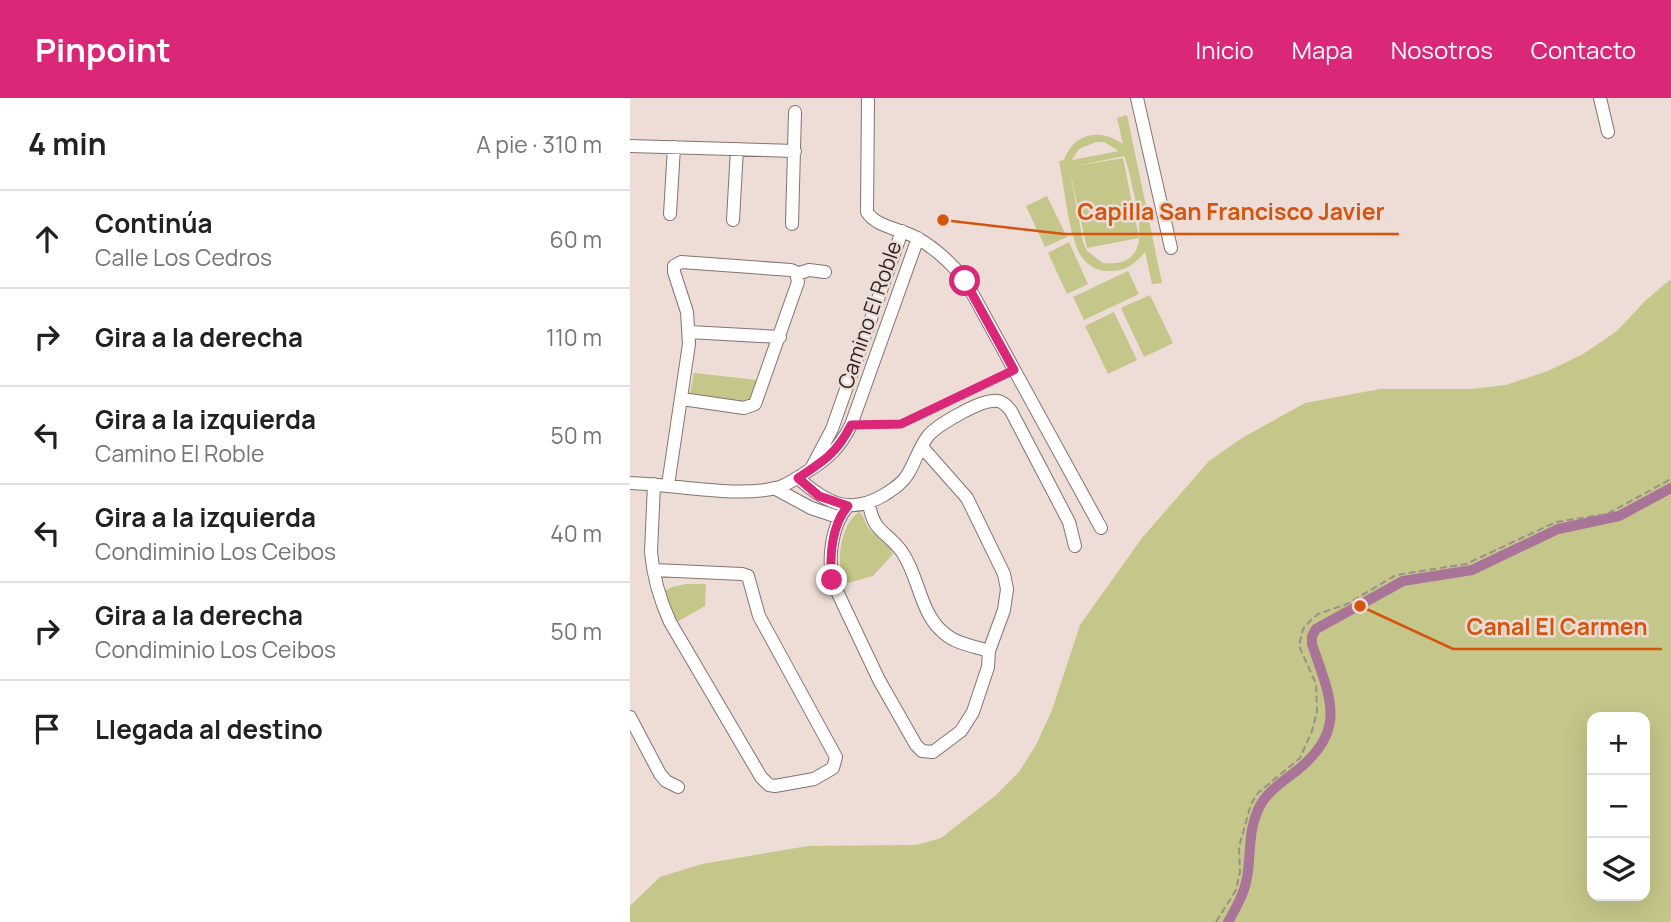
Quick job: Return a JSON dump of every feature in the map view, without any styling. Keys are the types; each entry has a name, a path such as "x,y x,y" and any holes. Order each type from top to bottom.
{"street":[{"path":"868,98 867,212 877,222 918,238 952,264 965,281 1101,528"},
{"path":"1136,98 1171,248"},
{"path":"1600,98 1608,132"},
{"path":"792,224 795,112"},
{"path":"630,146 795,151"},
{"path":"670,214 674,147"},
{"path":"733,219 737,149"},
{"name":"Camino El Roble","path":"810,470 831,429 902,231"},
{"name":"Camino El Roble","path":"630,483 749,492 774,488 798,478 833,454 848,430 918,238"},
{"path":"668,485 690,332 674,266 678,262 791,270 797,274 798,282 757,400 744,408 682,399"},
{"path":"797,274 809,270 825,272"},
{"path":"690,332 779,337"},
{"path":"798,478 819,496 848,506 869,504 896,487 907,476 932,432 987,402 997,401 1006,404 1011,411 1069,522 1074,547"},
{"path":"831,429 848,430"},
{"path":"848,506 838,517 831,556 834,585 879,680 919,748 926,752 937,750 966,725 976,704 988,667 989,651 1006,603 1007,589 1004,574 967,498 922,447"},
{"path":"654,484 651,544 654,570 660,600 670,622 766,783 775,786 807,781 833,768 836,757 759,616 748,576 654,570"},
{"path":"774,488 811,508 838,517"},
{"path":"869,504 874,524 903,554 938,628 953,639 989,651"},
{"path":"630,717 660,774 666,781 678,787"}],"lane":[{"path":"848,430 901,424 1014,370"}],"path":[{"path":"1216,922 1236,890 1240,872 1239,847 1251,804 1258,793 1300,758 1312,731 1318,697 1316,684 1299,646 1303,629 1311,620 1318,614 1347,604 1396,575 1466,564 1556,522 1614,511 1671,479"}],"green space":[{"path":"1127,115 1162,283 1152,284 1145,252 1125,269 1100,270 1083,259 1073,237 1059,161 1064,160 1074,143 1081,138 1105,136 1123,144 1117,118","holes":["1096,142 1104,142 1119,151 1072,160 1079,149","1124,156 1136,206 1139,238 1123,158 1071,167","1070,171 1087,248 1139,238 1129,259 1118,263 1103,263 1087,251"]},
{"path":"1047,196 1067,237 1045,247 1026,206"},
{"path":"1069,242 1088,284 1067,294 1048,253"},
{"path":"1128,271 1139,294 1084,320 1073,297"},
{"path":"1671,279 1671,922 630,922 630,906 660,877 702,864 808,846 916,845 941,838 995,796 1019,772 1036,745 1052,710 1080,625 1142,538 1209,461 1242,438 1305,403 1380,389 1471,389 1506,385 1548,371 1583,354 1617,331 1645,301"},
{"path":"1150,295 1173,343 1144,357 1121,308"},
{"path":"1114,312 1137,360 1108,374 1085,326"},
{"path":"694,373 757,380 753,398 742,402 690,393"},
{"path":"859,512 871,531 889,546 893,554 873,576 844,584 840,566 843,536 852,518"},
{"path":"686,584 706,584 705,606 677,622 668,606 665,591"}],"waterway":[{"path":"1228,922 1246,884 1253,827 1261,804 1274,789 1312,757 1323,742 1329,727 1329,697 1312,644 1316,629 1403,581 1472,570 1558,529 1619,516 1671,488"}],"place":[{"name":"Capilla San Francisco Javier","path":"943,220"},
{"name":"Canal El Carmen","path":"1360,606"}],"route":[{"path":"832,580 831,556 838,517 848,506 819,496 798,478 833,454 851,425 901,424 1014,370 965,281"}]}
